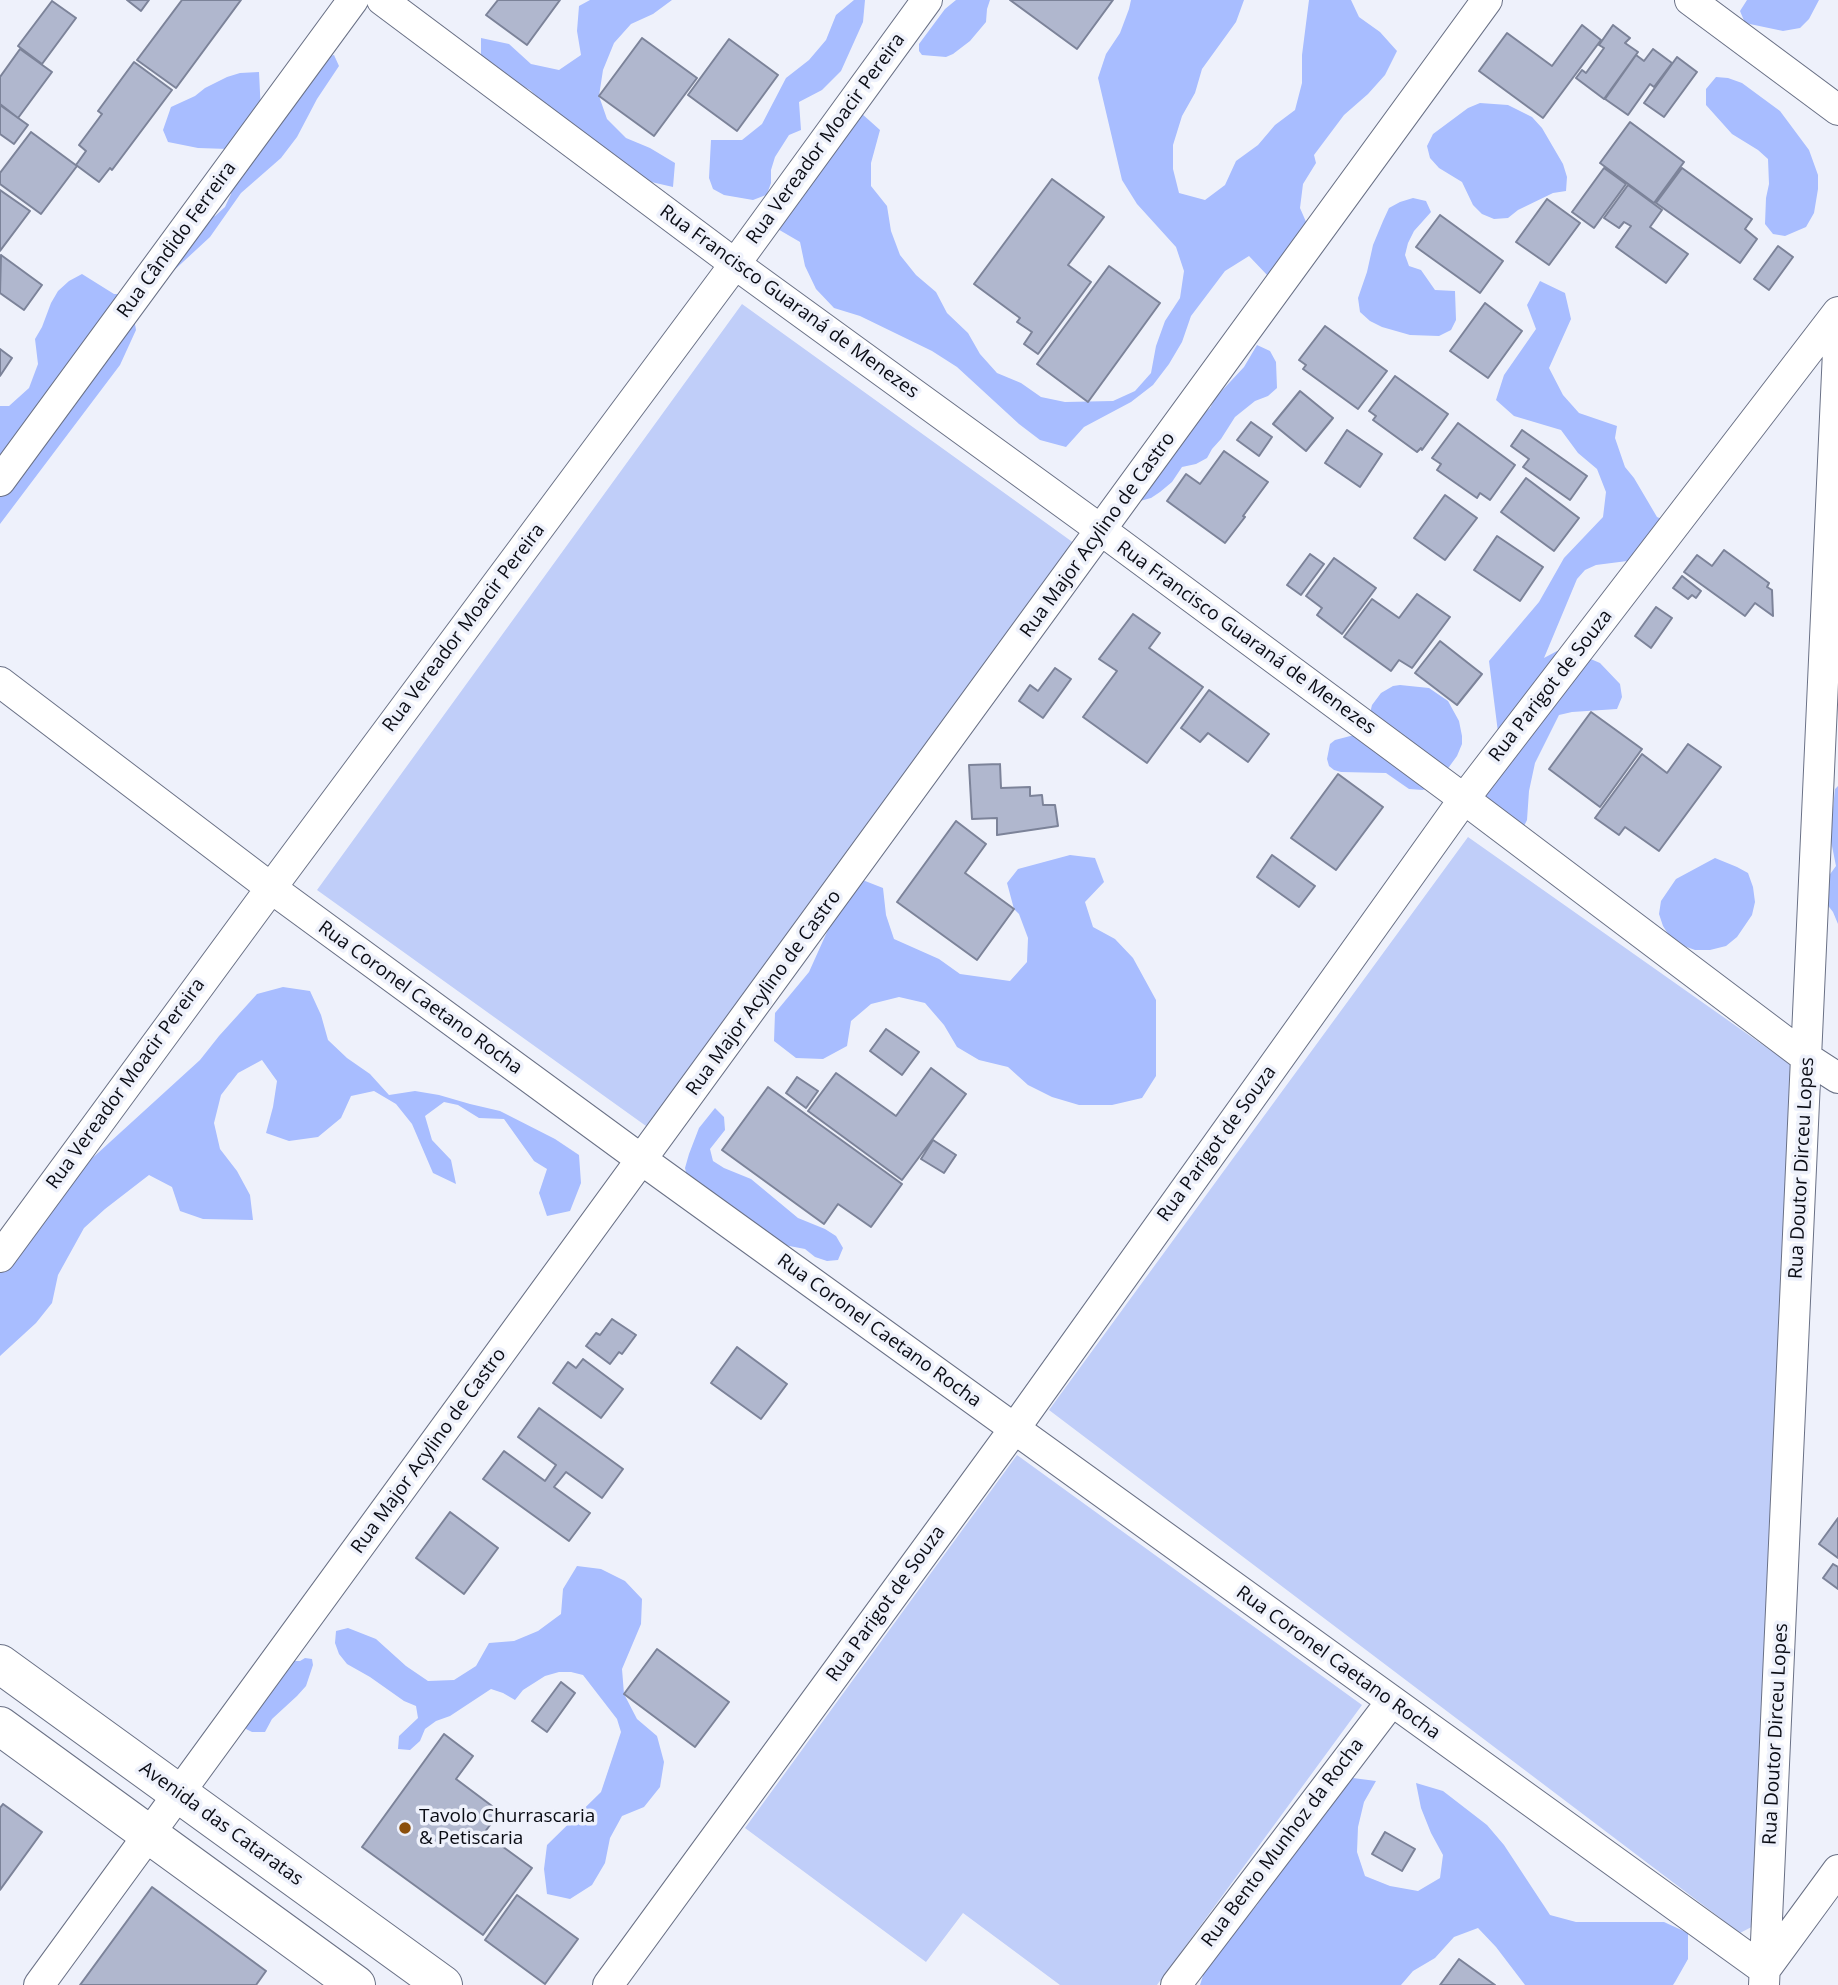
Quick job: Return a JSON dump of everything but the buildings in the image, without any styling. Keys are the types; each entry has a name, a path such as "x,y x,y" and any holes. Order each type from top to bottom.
{"main road":[{"name":"Avenida das Cataratas","path":"0,1664 443,1985"},
{"path":"0,1726 356,1985"}],"street":[{"name":"Rua Cândido Ferreira","path":"0,481 353,0"},
{"name":"Rua Francisco Guaraná de Menezes","path":"382,0 735,264 1464,799 1807,1058 1837,1074"},
{"name":"Rua Vereador Moacir Pereira","path":"0,1257 735,264 927,0"},
{"name":"Rua Major Acylino de Castro","path":"39,1985 1487,0"},
{"path":"1690,0 1838,110"},
{"name":"Rua Parigot de Souza","path":"608,1985 1015,1428 1464,799 1838,312"},
{"name":"Rua Doutor Dirceu Lopes","path":"1761,1980 1807,1058 1838,351"},
{"name":"Rua Coronel Caetano Rocha","path":"0,682 271,888 1391,1702 1761,1980"},
{"name":"Rua Bento Munhoz da Rocha","path":"1176,1985 1391,1702"},
{"path":"1761,1980 1838,1870"}],"shaded area":[{"path":"590,0 672,0 653,14 631,24 614,43 603,70 599,96 607,119 626,138 675,163 673,187 647,181 549,109 530,90 481,64 481,38 509,44 531,64 559,70 581,55 577,31 579,6"},
{"path":"854,0 865,0 863,22 841,71 822,90 799,102 801,130 789,135 775,157 767,194 861,113 880,130 871,163 871,186 887,206 891,231 900,255 916,275 936,292 947,313 968,333 980,354 997,373 1021,383 1041,397 1065,402 1113,401 1135,391 1151,373 1156,346 1165,321 1180,298 1184,271 1176,247 1137,204 1122,180 1098,78 1106,54 1120,33 1131,0 1244,0 1236,22 1202,69 1173,145 1173,169 1179,193 1205,200 1225,185 1236,161 1258,145 1275,125 1295,110 1302,83 1302,55 1309,0 1351,0 1359,17 1380,32 1397,51 1385,75 1344,115 1314,155 1316,163 1303,184 1300,208 1310,231 1268,276 1249,256 1225,271 1191,316 1182,342 1153,385 1131,402 1084,427 1066,447 1040,440 957,367 932,351 860,316 834,308 816,289 805,266 800,242 776,228 766,195 753,200 724,195 713,189 709,178 711,140 742,140 762,124 786,78 809,60 826,40 836,15"},
{"path":"956,0 990,0 986,22 970,41 953,54 946,57 922,55 919,44 945,9"},
{"path":"1747,0 1819,0 1809,19 1800,28 1783,31 1745,23 1740,11"},
{"path":"334,55 339,66 317,99 297,137 281,158 241,193 210,237 170,274 163,285 159,272 202,220 215,216 225,207 231,194 235,166 228,149 198,148 168,142 163,130 171,107 227,77 259,72 261,113 322,58"},
{"path":"1716,77 1742,83 1780,111 1809,150 1818,175 1818,189 1814,213 1806,227 1785,236 1773,234 1765,224 1769,184 1768,159 1732,134 1706,105 1706,89"},
{"path":"1480,103 1508,105 1532,117 1542,128 1563,164 1567,177 1566,191 1553,193 1518,210 1508,218 1494,219 1482,214 1473,205 1462,182 1439,168 1430,158 1427,146 1433,134 1468,108"},
{"path":"1413,198 1426,201 1431,212 1414,231 1408,243 1405,255 1409,266 1421,270 1435,290 1455,291 1456,320 1451,330 1439,336 1410,335 1382,327 1360,312 1358,298 1373,245 1389,208"},
{"path":"82,274 114,294 137,294 134,318 136,330 120,365 0,524 0,406 9,406 29,388 38,364 35,339 51,303 58,291"},
{"path":"1540,281 1565,293 1571,319 1549,368 1563,395 1579,413 1617,426 1615,438 1625,467 1657,517 1669,522 1635,560 1596,565 1585,570 1577,579 1544,658 1557,651 1572,651 1600,663 1620,684 1622,697 1617,709 1559,715 1535,763 1527,820 1521,832 1501,823 1482,791 1501,756 1489,661 1539,602 1564,558 1603,517 1606,492 1597,469 1578,453 1561,430 1514,416 1496,400 1504,375 1536,329 1527,305"},
{"path":"742,304 1078,546 653,1131 317,890"},
{"path":"1257,345 1270,351 1276,362 1277,388 1235,417 1207,458 1182,467 1172,482 1160,492 1140,501 1135,494 1180,435 1210,408 1216,397 1244,367"},
{"path":"1400,685 1429,688 1448,701 1459,721 1462,736 1457,756 1449,767 1423,790 1409,789 1386,773 1341,772 1329,766 1327,759 1330,744 1358,734 1368,721 1372,705 1381,693"},
{"path":"1838,786 1838,924 1826,903 1828,877 1836,866 1831,829 1835,789"},
{"path":"1468,837 1797,1069 1763,1921 1740,1933 1049,1410"},
{"path":"1070,855 1095,858 1104,882 1085,902 1093,927 1115,939 1133,958 1156,1000 1156,1076 1142,1098 1112,1105 1079,1105 1052,1097 1028,1085 1008,1067 979,1060 957,1047 944,1025 925,1003 899,997 871,1004 851,1021 847,1046 823,1059 796,1058 774,1041 775,1013 809,972 831,923 860,879 883,888 886,915 894,939 939,959 960,974 1010,981 1027,962 1028,938 1019,914 1014,909 1007,883 1018,869"},
{"path":"1715,858 1748,873 1755,902 1752,915 1737,937 1726,946 1695,950 1670,937 1659,914 1661,901 1676,879"},
{"path":"283,987 310,991 328,1040 370,1074 389,1095 415,1091 500,1111 555,1139 579,1155 581,1183 570,1211 547,1216 539,1193 547,1169 534,1161 504,1119 479,1118 458,1105 444,1102 425,1116 432,1140 451,1160 456,1184 433,1173 412,1124 396,1104 374,1091 351,1096 341,1118 318,1137 289,1141 266,1133 277,1081 262,1060 238,1073 221,1095 214,1123 220,1149 237,1171 250,1195 253,1220 203,1219 180,1211 172,1187 149,1175 84,1228 58,1275 52,1303 36,1323 0,1356 0,1273 9,1253 76,1173 200,1060 257,994"},
{"path":"715,1108 724,1117 725,1130 710,1149 713,1161 751,1179 798,1218 836,1236 843,1248 838,1260 827,1261 815,1257 805,1249 779,1244 724,1201 688,1181 685,1168 689,1154 699,1128"},
{"path":"1017,1455 1362,1705 1157,1985 1060,1985 963,1913 926,1962 745,1828"},
{"path":"577,1566 601,1569 625,1581 642,1599 641,1624 622,1669 624,1694 637,1719 657,1736 664,1762 660,1787 644,1807 622,1816 610,1838 605,1863 592,1885 570,1899 547,1894 544,1869 547,1845 601,1792 621,1732 617,1719 583,1675 559,1672 545,1676 523,1690 515,1700 491,1689 425,1729 420,1741 410,1750 398,1749 399,1736 418,1718 416,1706 347,1664 335,1643 336,1631 348,1628 376,1639 406,1666 428,1681 454,1680 476,1666 489,1643 514,1641 538,1631 561,1614 563,1589"},
{"path":"312,1659 313,1665 306,1686 272,1719 265,1732 246,1729 246,1722 293,1661"},
{"path":"1353,1778 1376,1781 1364,1802 1358,1827 1357,1852 1365,1876 1390,1886 1418,1891 1440,1878 1443,1855 1421,1808 1416,1783 1443,1791 1487,1825 1504,1845 1550,1915 1576,1922 1664,1922 1688,1933 1688,1959 1675,1982 1673,1985 1525,1985 1478,1928 1454,1937 1435,1958 1413,1971 1401,1985 1200,1985 1206,1966 1257,1905 1338,1784"}],"place":[{"name":"Tavolo Churrascaria & Petiscaria","path":"405,1828"}]}
